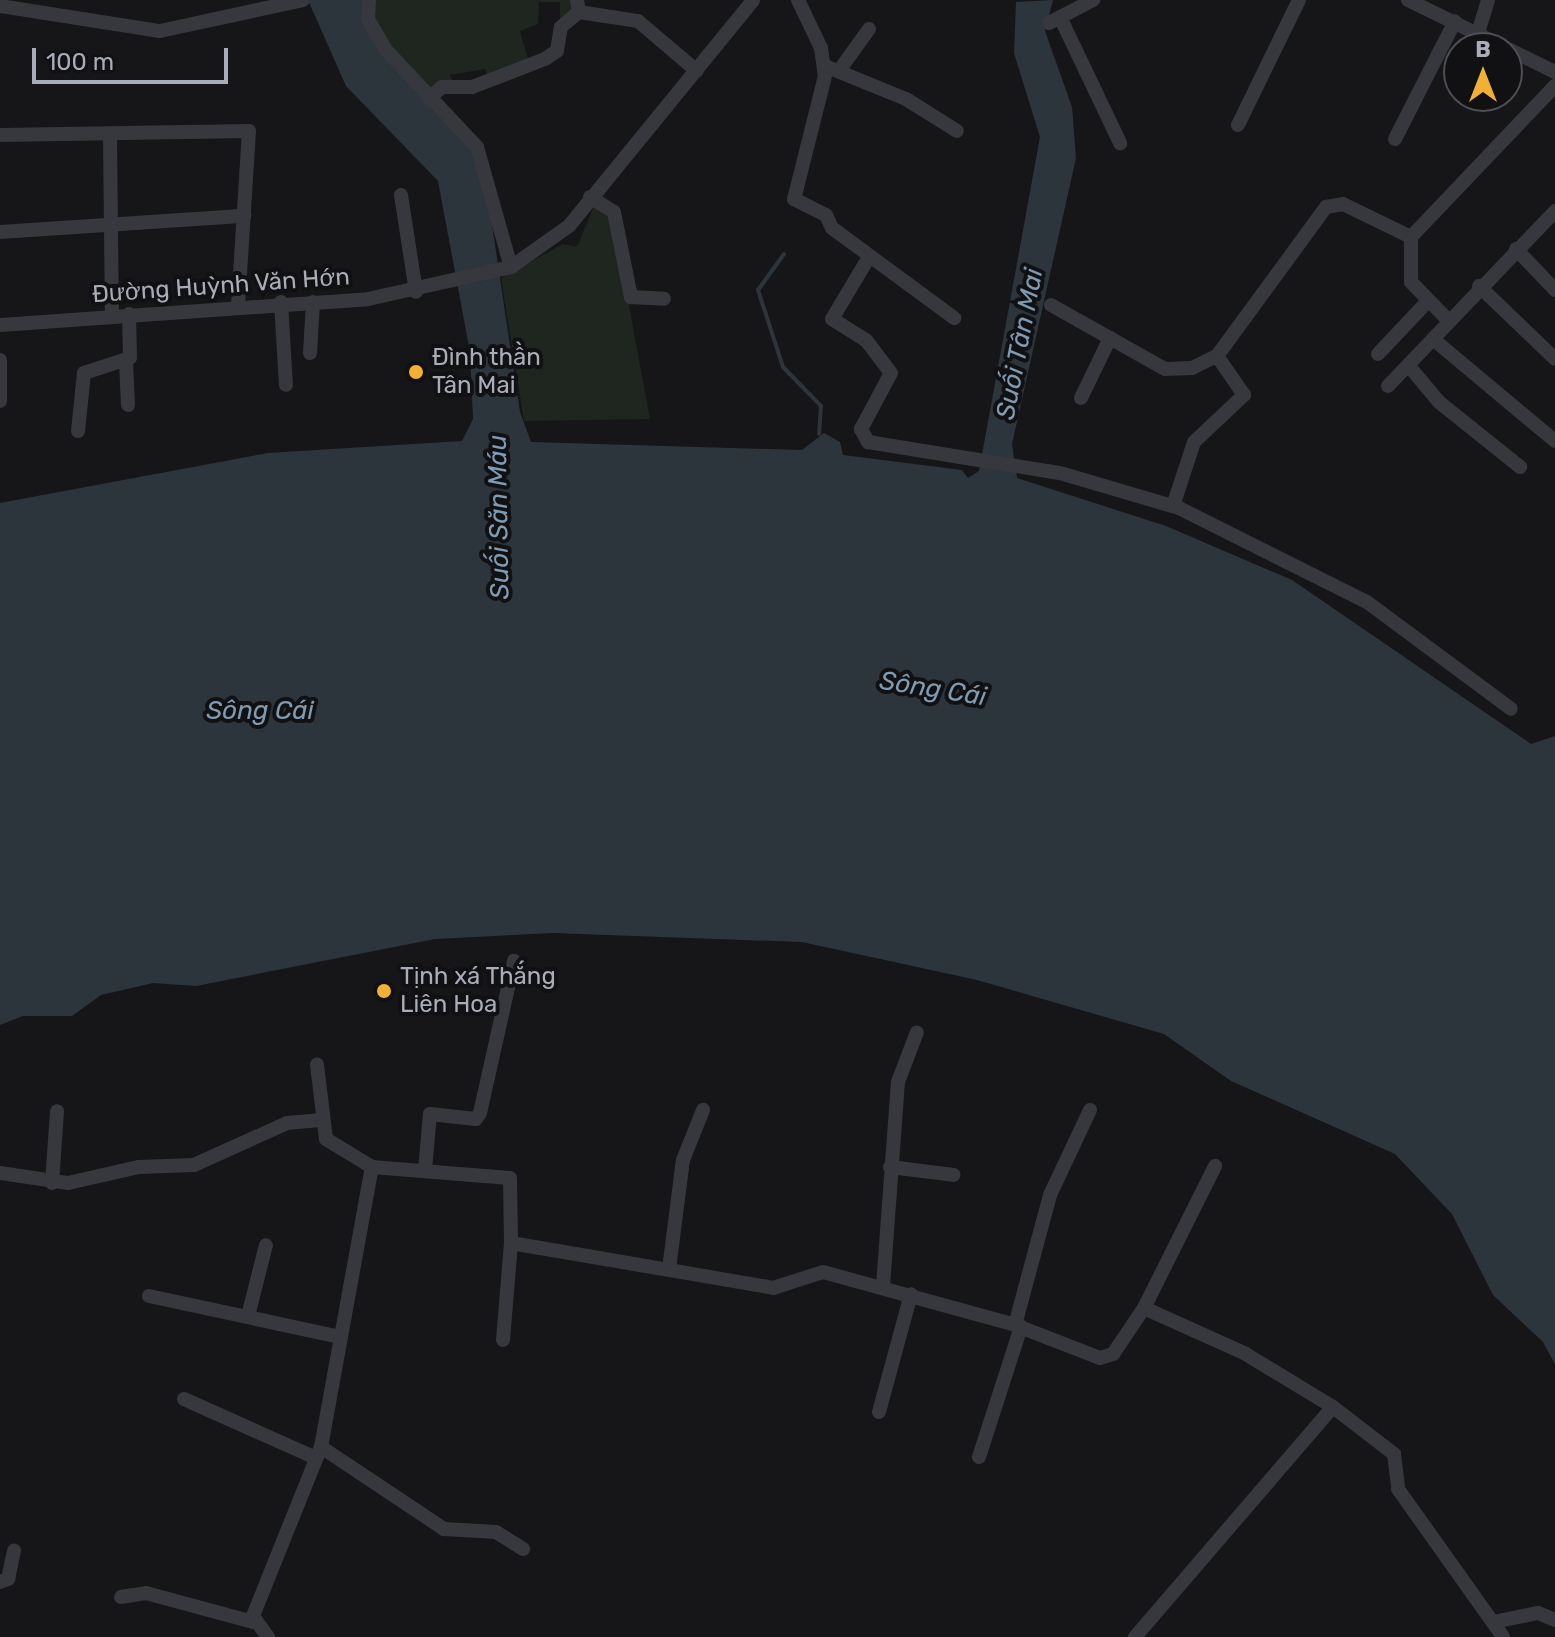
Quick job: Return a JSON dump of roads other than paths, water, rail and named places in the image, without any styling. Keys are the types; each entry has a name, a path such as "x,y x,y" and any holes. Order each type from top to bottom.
{"street":[{"path":"0,6 160,31 303,0"},
{"path":"369,0 368,19 386,50 477,147 511,267 549,245 753,0"},
{"path":"798,0 825,66 822,106 794,199 826,215 832,228 954,318"},
{"path":"1093,0 1055,20 1120,143"},
{"path":"1238,125 1299,0"},
{"path":"1408,0 1476,32"},
{"path":"1478,32 1488,0"},
{"path":"429,98 442,87 472,87 545,59 557,51 561,27 578,6 638,21 697,71"},
{"path":"1395,139 1455,21"},
{"path":"841,68 869,29"},
{"path":"1523,56 1555,72"},
{"path":"825,66 841,68 957,131"},
{"path":"1448,320 1428,301 1409,275 1411,237 1555,86"},
{"path":"0,135 249,131 238,304"},
{"path":"110,135 112,315"},
{"path":"401,195 416,292"},
{"path":"590,197 614,212 631,297 664,299"},
{"path":"1051,305 1165,369 1217,356 1334,203 1411,237"},
{"path":"1388,386 1479,286 1555,211"},
{"path":"0,232 244,216"},
{"path":"1516,249 1555,290"},
{"path":"869,257 832,319 866,340 891,373 861,434 877,444 1024,468 1173,506 1367,602 1511,709"},
{"name":"Đường Huỳnh Văn Hớn","path":"0,325 416,292 511,267"},
{"path":"1479,286 1555,359"},
{"path":"1378,354 1428,301"},
{"path":"281,302 286,385"},
{"path":"310,353 313,302"},
{"path":"128,405 126,361 129,314"},
{"path":"1081,398 1110,338"},
{"path":"1433,339 1555,441"},
{"path":"1173,506 1194,442 1244,395 1217,356"},
{"path":"0,360 0,401"},
{"path":"78,431 84,373 126,361"},
{"path":"1408,365 1439,402 1520,467"},
{"path":"425,1170 430,1114 476,1119 480,1113 514,961"},
{"path":"883,1286 890,1167 901,1069 917,1032"},
{"path":"317,1065 320,1120 330,1146 372,1167 510,1178 511,1243 503,1340"},
{"path":"669,1269 683,1160 703,1110"},
{"path":"979,1457 1018,1326 1050,1195 1090,1110"},
{"path":"52,1183 57,1111"},
{"path":"0,1173 52,1183 205,1163 287,1123 320,1120"},
{"path":"511,1243 773,1288 811,1272 911,1294 1108,1357 1144,1308 1215,1166"},
{"path":"253,1622 319,1453 372,1167"},
{"path":"890,1167 954,1175"},
{"path":"248,1316 266,1245"},
{"path":"879,1412 911,1294"},
{"path":"149,1296 341,1337"},
{"path":"1144,1308 1244,1353 1333,1407 1394,1454 1398,1489 1503,1637"},
{"path":"184,1399 319,1453 444,1529 496,1532 523,1549"},
{"path":"1135,1637 1333,1407"},
{"path":"0,1582 8,1579 14,1551"},
{"path":"121,1597 146,1593 253,1622 268,1637"},
{"path":"1493,1622 1538,1613 1555,1620"}],"water":[{"name":"Sông Cái","path":"308,0 365,0 364,21 382,53 464,134 486,185 520,412 531,442 802,450 824,433 840,442 843,455 962,470 968,478 979,471 1040,137 1014,53 1016,2 1053,0 1045,31 1072,107 1076,158 1012,444 1017,478 1166,526 1292,580 1531,744 1555,736 1555,1364 1543,1342 1493,1295 1452,1214 1395,1154 1231,1081 1164,1034 977,980 802,942 552,933 435,939 196,986 153,983 101,995 72,1016 23,1016 0,1025 0,503 268,453 462,441 473,419 470,352 438,181 346,86"}],"waterway":[{"path":"784,254 758,290 783,367 821,406 819,434"}],"place":[{"name":"Đình thần Tân Mai","path":"416,372"},
{"name":"Tịnh xá Thắng Liên Hoa","path":"384,991"}],"water label":[{"name":"Suối Tân Mai","path":"1020,344"},
{"name":"Suối Săn Máu","path":"499,517"}]}
